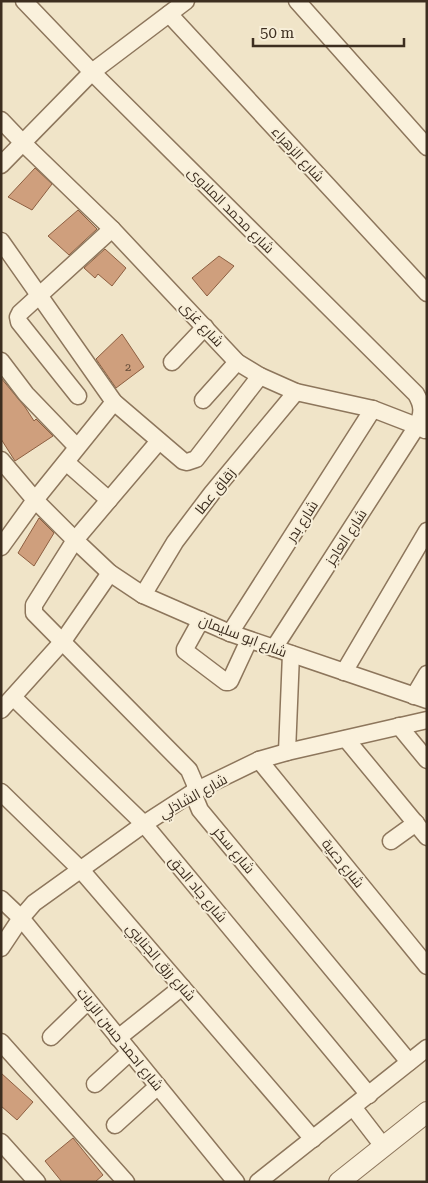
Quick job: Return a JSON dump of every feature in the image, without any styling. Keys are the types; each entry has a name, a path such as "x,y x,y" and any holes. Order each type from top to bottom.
{"street":[{"name":"شارع محمد الملاوى","path":"24,1 92,72 416,394 422,410 422,428"},
{"path":"1,165 92,72 186,1"},
{"path":"296,1 427,147"},
{"name":"شارع الزهراء","path":"169,14 427,293"},
{"name":"شارع غزى","path":"1,120 112,229 237,362 260,376 296,392 373,409 422,428"},
{"path":"1,138 23,143"},
{"path":"78,396 19,320 18,316 112,229"},
{"path":"1,241 114,402 183,461 187,462 196,459 260,376"},
{"path":"172,362 205,327"},
{"path":"1,361 26,394 77,448"},
{"path":"203,400 237,362"},
{"name":"زقاق عطا","path":"143,595 174,542 296,392"},
{"path":"1,546 35,500 114,402"},
{"name":"شارع بدر","path":"230,633 373,409"},
{"name":"شارع العاجز","path":"274,648 422,428"},
{"path":"63,641 36,615 33,608 34,605 75,540 159,441"},
{"name":"شارع ابو سليمان","path":"1,460 35,500 75,540 110,573 143,595 230,633 420,698"},
{"path":"66,462 109,500"},
{"path":"344,672 427,531"},
{"path":"1,710 63,641 110,573"},
{"path":"201,620 185,651 226,682 230,681 249,640"},
{"name":"شارع سكر","path":"63,641 188,770 195,784 195,798 200,810 409,1062"},
{"path":"287,752 291,654"},
{"path":"420,698 427,674"},
{"name":"شارع جاد الحق","path":"13,696 144,824 369,1095"},
{"name":"شارع الشاذلي","path":"1,948 34,902 144,824 195,792 260,760 427,720"},
{"path":"398,726 427,760"},
{"path":"346,738 427,837"},
{"name":"شارع دعية","path":"260,760 427,966"},
{"name":"شارع رزق الجنايني","path":"1,792 81,870 313,1138"},
{"path":"391,841 416,823"},
{"name":"شارع احمد حسن الزيات","path":"1,899 22,918 236,1182"},
{"path":"118,1038 182,987"},
{"path":"51,1037 88,1001"},
{"path":"1,1042 126,1182"},
{"path":"258,1182 427,1048"},
{"path":"95,1084 130,1052"},
{"path":"115,1125 158,1086"},
{"path":"354,1107 383,1146"},
{"path":"339,1182 427,1112"},
{"path":"1,1142 37,1182"}],"building":[{"path":"35,168 52,184 32,210 8,197"},
{"path":"78,210 97,229 69,255 48,236"},
{"path":"105,249 126,268 112,286 98,274 95,278 84,268"},
{"path":"219,256 234,266 207,296 192,278"},
{"path":"122,334 144,367 116,388 96,359"},
{"path":"1,378 34,421 36,419 53,436 15,461 1,439"},
{"path":"39,518 54,533 34,566 18,553"},
{"path":"1,1073 33,1102 17,1120 1,1106"},
{"path":"73,1138 103,1175 95,1182 62,1182 45,1161"}]}
